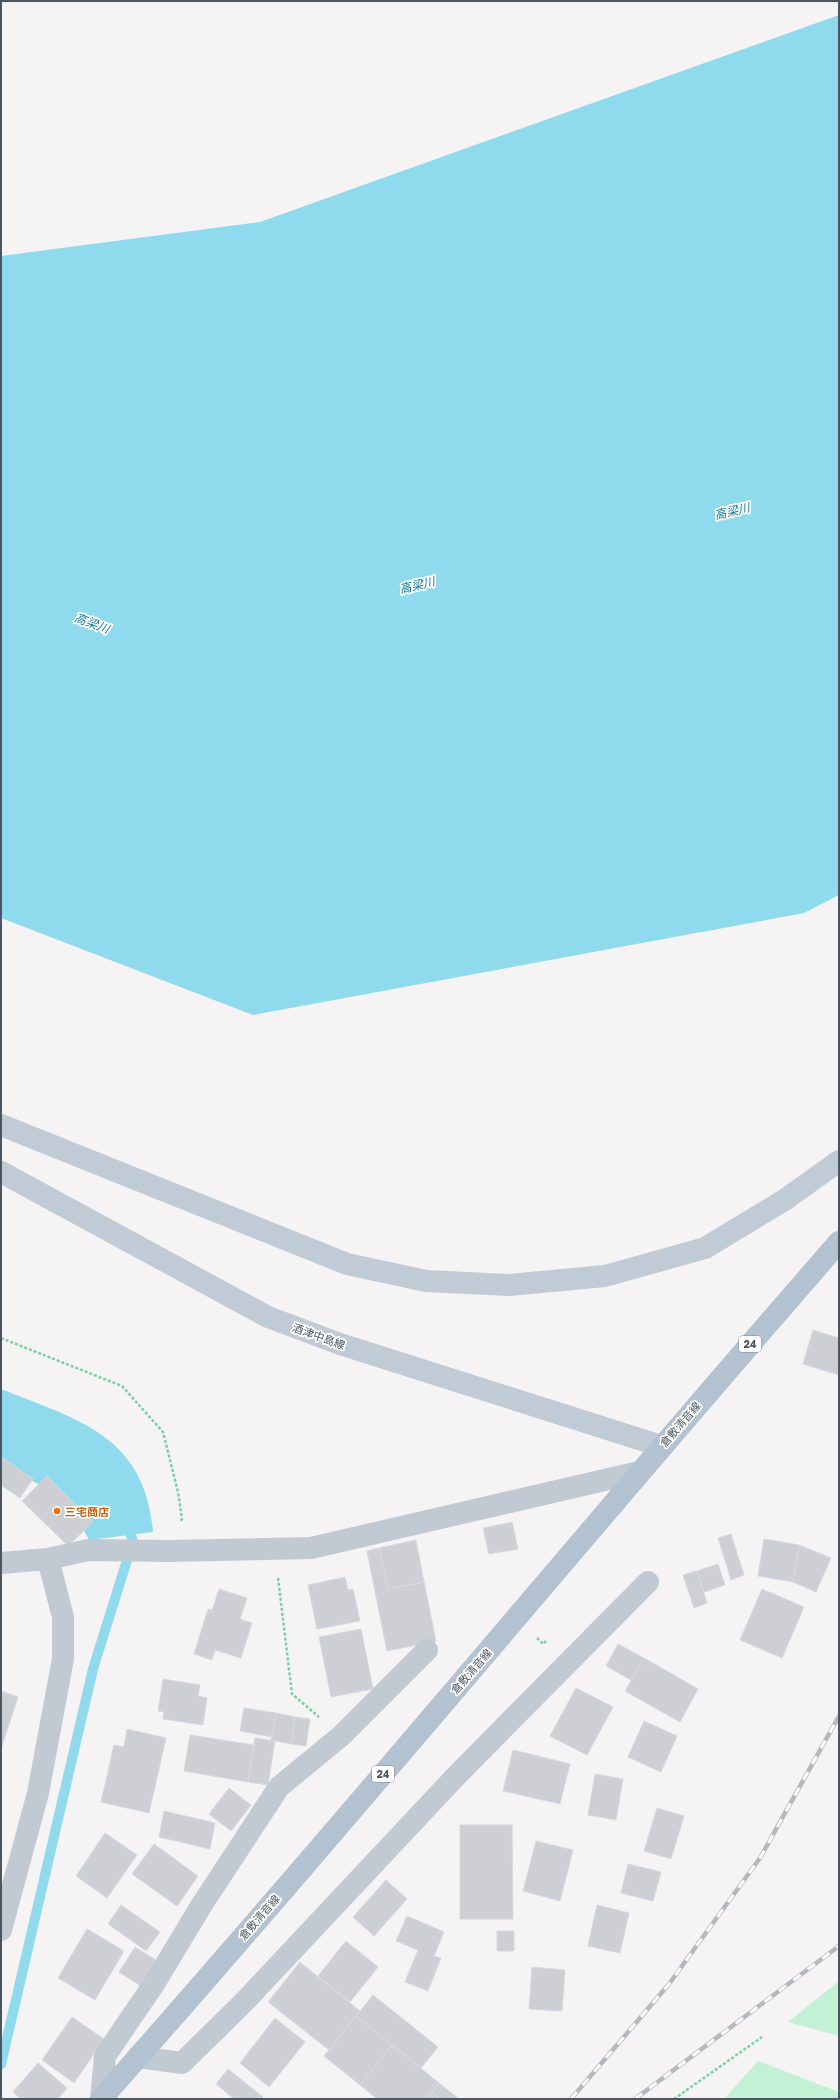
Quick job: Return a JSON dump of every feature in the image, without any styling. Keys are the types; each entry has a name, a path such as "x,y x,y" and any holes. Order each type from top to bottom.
{"main road":[{"path":"1,1124 347,1264 426,1281 509,1285 605,1276 705,1248 786,1199 839,1160"},
{"name":"酒津中島線","path":"1,1172 268,1317 340,1344 661,1446"},
{"name":"倉敷清音線","path":"101,2099 516,1619 661,1446 839,1242"}],"street":[{"path":"1,1564 48,1560 88,1550 311,1548 639,1472"},
{"path":"1,1930 38,1793 63,1659 63,1617 48,1560"},
{"path":"138,2056 182,2063 245,2001 458,1774 648,1582"},
{"path":"101,2099 105,2056 154,1984 201,1906 279,1787 341,1736 428,1650"}],"path":[{"path":"1,1338 122,1386 163,1432 178,1492 182,1519 162,1550"},
{"path":"274,1548 292,1694 341,1736"},
{"path":"674,2099 762,2037"}],"green space":[{"path":"839,1981 839,2036 788,2022"},
{"path":"758,2061 839,2092 839,2099 724,2099"}],"water":[{"name":"高梁川","path":"839,15 839,895 804,913 253,1015 1,918 1,256 260,222"},
{"path":"1,1389 81,1422 103,1436 122,1452 137,1473 147,1499 153,1532 89,1540 75,1513 54,1492 1,1465"}],"building":[{"path":"813,1330 839,1338 839,1375 803,1364"},
{"path":"1,1457 33,1479 20,1498 1,1485"},
{"name":"三宅商店","path":"47,1476 93,1522 68,1546 22,1501"},
{"path":"512,1522 518,1549 489,1554 483,1528"},
{"path":"731,1534 744,1575 731,1580 718,1538"},
{"path":"764,1539 799,1545 793,1582 758,1576"},
{"path":"416,1540 424,1582 388,1589 379,1548"},
{"path":"799,1545 831,1558 816,1592 793,1582"},
{"path":"379,1548 388,1589 424,1582 436,1641 387,1651 367,1551"},
{"path":"718,1564 725,1585 704,1592 697,1571"},
{"path":"697,1571 707,1603 694,1608 683,1575"},
{"path":"345,1577 348,1590 353,1589 360,1621 317,1629 308,1585"},
{"path":"219,1589 247,1598 240,1619 252,1623 241,1658 215,1650 212,1660 194,1654 208,1609 212,1610"},
{"path":"762,1589 804,1607 782,1658 740,1640"},
{"path":"361,1629 373,1689 331,1697 319,1637"},
{"path":"618,1644 644,1658 631,1680 606,1666"},
{"path":"644,1658 698,1689 680,1722 625,1691"},
{"path":"163,1679 200,1685 198,1696 207,1698 203,1725 163,1719 164,1712 158,1711"},
{"path":"576,1688 613,1707 587,1755 550,1736"},
{"path":"1,1691 18,1697 2,1746 1,1745"},
{"path":"244,1708 276,1713 272,1737 240,1731"},
{"path":"276,1713 295,1717 291,1744 271,1740"},
{"path":"295,1717 310,1719 306,1746 291,1744"},
{"path":"644,1721 677,1736 661,1772 628,1757"},
{"path":"127,1729 166,1738 149,1813 101,1802 114,1745 124,1747"},
{"path":"190,1735 254,1745 248,1782 184,1771"},
{"path":"255,1738 275,1741 268,1785 248,1782"},
{"path":"513,1750 570,1764 560,1804 503,1791"},
{"path":"595,1774 623,1779 616,1820 588,1815"},
{"path":"229,1788 251,1805 231,1831 209,1814"},
{"path":"657,1808 684,1816 671,1859 644,1851"},
{"path":"164,1811 215,1823 210,1849 159,1837"},
{"path":"460,1825 512,1825 513,1919 460,1919"},
{"path":"105,1833 137,1855 107,1898 76,1876"},
{"path":"536,1841 573,1850 560,1901 523,1891"},
{"path":"154,1844 198,1876 177,1906 132,1874"},
{"path":"628,1864 661,1872 653,1901 621,1893"},
{"path":"386,1880 407,1899 374,1936 353,1917"},
{"path":"121,1905 160,1932 146,1951 108,1924"},
{"path":"597,1905 629,1913 620,1953 588,1946"},
{"path":"407,1916 444,1932 434,1956 441,1958 428,1991 405,1982 418,1950 396,1941"},
{"path":"87,1929 124,1951 95,2000 58,1978"},
{"path":"497,1931 514,1931 514,1951 497,1951"},
{"path":"346,1941 378,1967 350,2002 318,1976"},
{"path":"135,1947 156,1960 141,1986 119,1972"},
{"path":"300,1962 360,2011 329,2050 268,2002"},
{"path":"532,1967 565,1970 562,2011 529,2009"},
{"path":"373,1995 438,2047 421,2068 356,2016"},
{"path":"356,2016 392,2045 360,2085 324,2056"},
{"path":"72,2017 104,2039 74,2083 42,2060"},
{"path":"275,2018 305,2042 269,2087 240,2063"},
{"path":"392,2045 439,2083 426,2099 377,2099 360,2085"},
{"path":"38,2063 67,2088 58,2099 21,2099 13,2092"},
{"path":"228,2069 263,2097 261,2099 234,2099 216,2084"},
{"path":"439,2083 458,2098 440,2099 432,2092"},
{"path":"432,2092 440,2099 426,2099"}],"waterway":[{"path":"1,2064 93,1669 133,1541 126,1523"}],"railway":[{"path":"571,2099 669,1984 760,1858 839,1716"},
{"path":"635,2099 839,1946"}],"place":[{"name":"三宅商店","path":"57,1511"}]}
